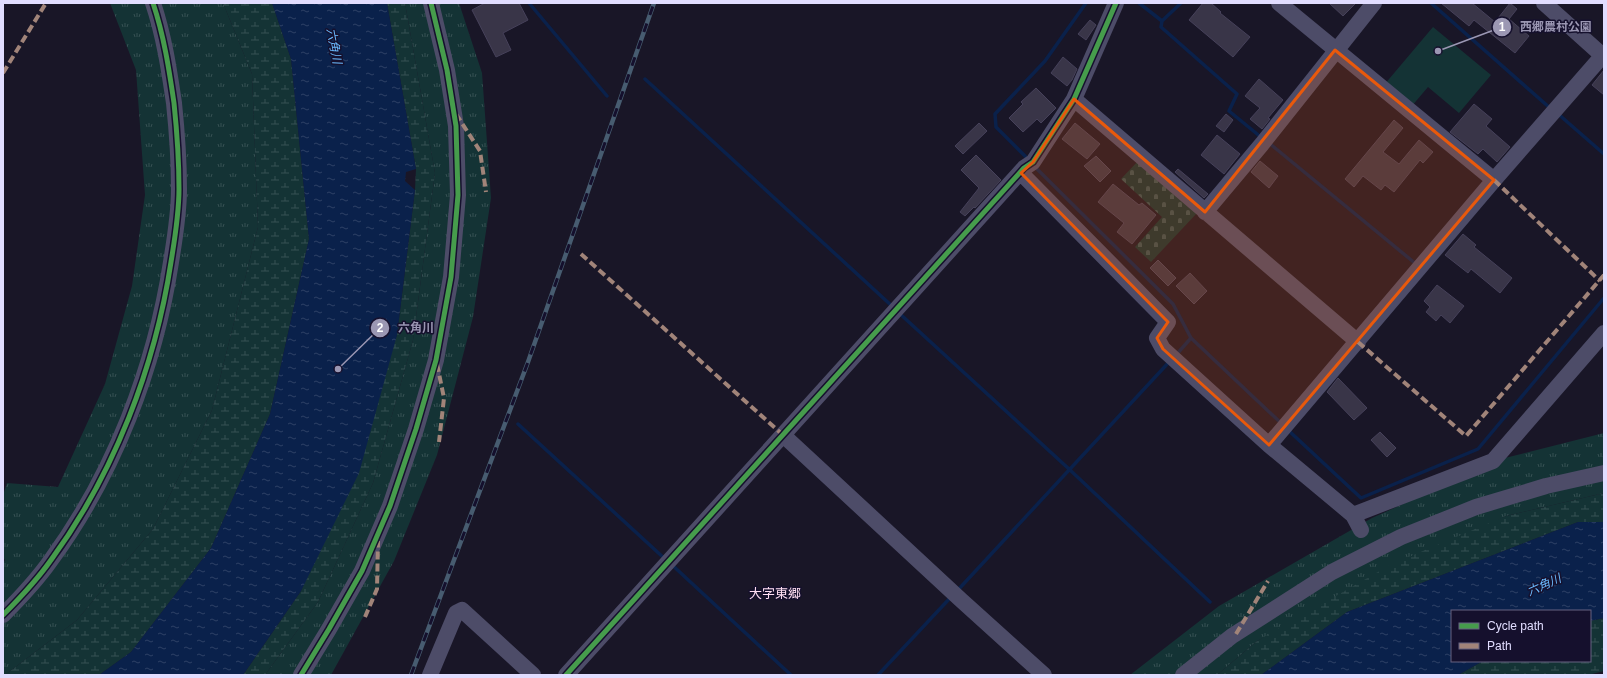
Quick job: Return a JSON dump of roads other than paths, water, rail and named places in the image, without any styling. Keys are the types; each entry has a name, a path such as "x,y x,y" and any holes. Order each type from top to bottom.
{"street":[{"path":"3,615 26,591 50,561 71,531 97,488 134,406 166,294 174,243 179,190 177,133 169,67 159,22 152,3"},
{"path":"301,675 362,571 387,513 416,430 436,360 451,276 458,195 456,126 447,70 431,3"},
{"path":"566,675 1026,168 1074,99 1116,3"},
{"path":"1279,3 1494,180"},
{"path":"1204,212 1265,140 1335,50 1374,3"},
{"path":"1273,440 1358,342 1494,180 1603,55 1544,3"},
{"path":"1074,99 1204,212 1358,342"},
{"path":"1026,168 1168,322 1157,338 1169,354 1273,440 1353,515 1361,530"},
{"path":"1353,515 1493,461 1604,333"},
{"path":"783,435 1044,675"},
{"path":"1183,675 1232,636 1332,572 1402,537 1476,507 1546,486 1604,473"},
{"path":"430,675 456,613 462,610 533,675"}],"water":[{"path":"272,3 387,3 416,169 406,172 405,181 415,190 397,335 359,473 301,591 243,675 99,675 131,652 211,548 270,414 309,239 291,59"},
{"path":"1578,522 1604,522 1604,618 1591,621 1591,610 1451,610 1451,662 1481,662 1458,675 1261,675 1347,612"}],"waterway":[{"path":"529,3 607,96"},
{"path":"1029,160 996,127 995,114 1045,61 1086,3"},
{"path":"1139,3 1162,21 1181,3"},
{"path":"1431,3 1550,108"},
{"path":"1162,21 1161,27 1237,94 1229,111 1262,138"},
{"path":"645,79 893,307"},
{"path":"1557,113 1604,154"},
{"path":"1269,143 1416,264"},
{"path":"1034,166 1173,304 1191,338 1282,424"},
{"path":"1288,430 1361,498 1478,449 1604,298"},
{"path":"899,313 1069,469 1210,602"},
{"path":"1176,355 1191,338"},
{"path":"957,591 1170,361"},
{"path":"518,424 665,559"},
{"path":"671,564 791,675"},
{"path":"878,675 951,597"}],"railway":[{"path":"411,675 528,362 654,3"}],"place":[{"name":"西郷農村公園","path":"1438,51"},
{"name":"六角川","path":"338,369"}],"district":[{"name":"大字東郷","path":"775,593"}]}
